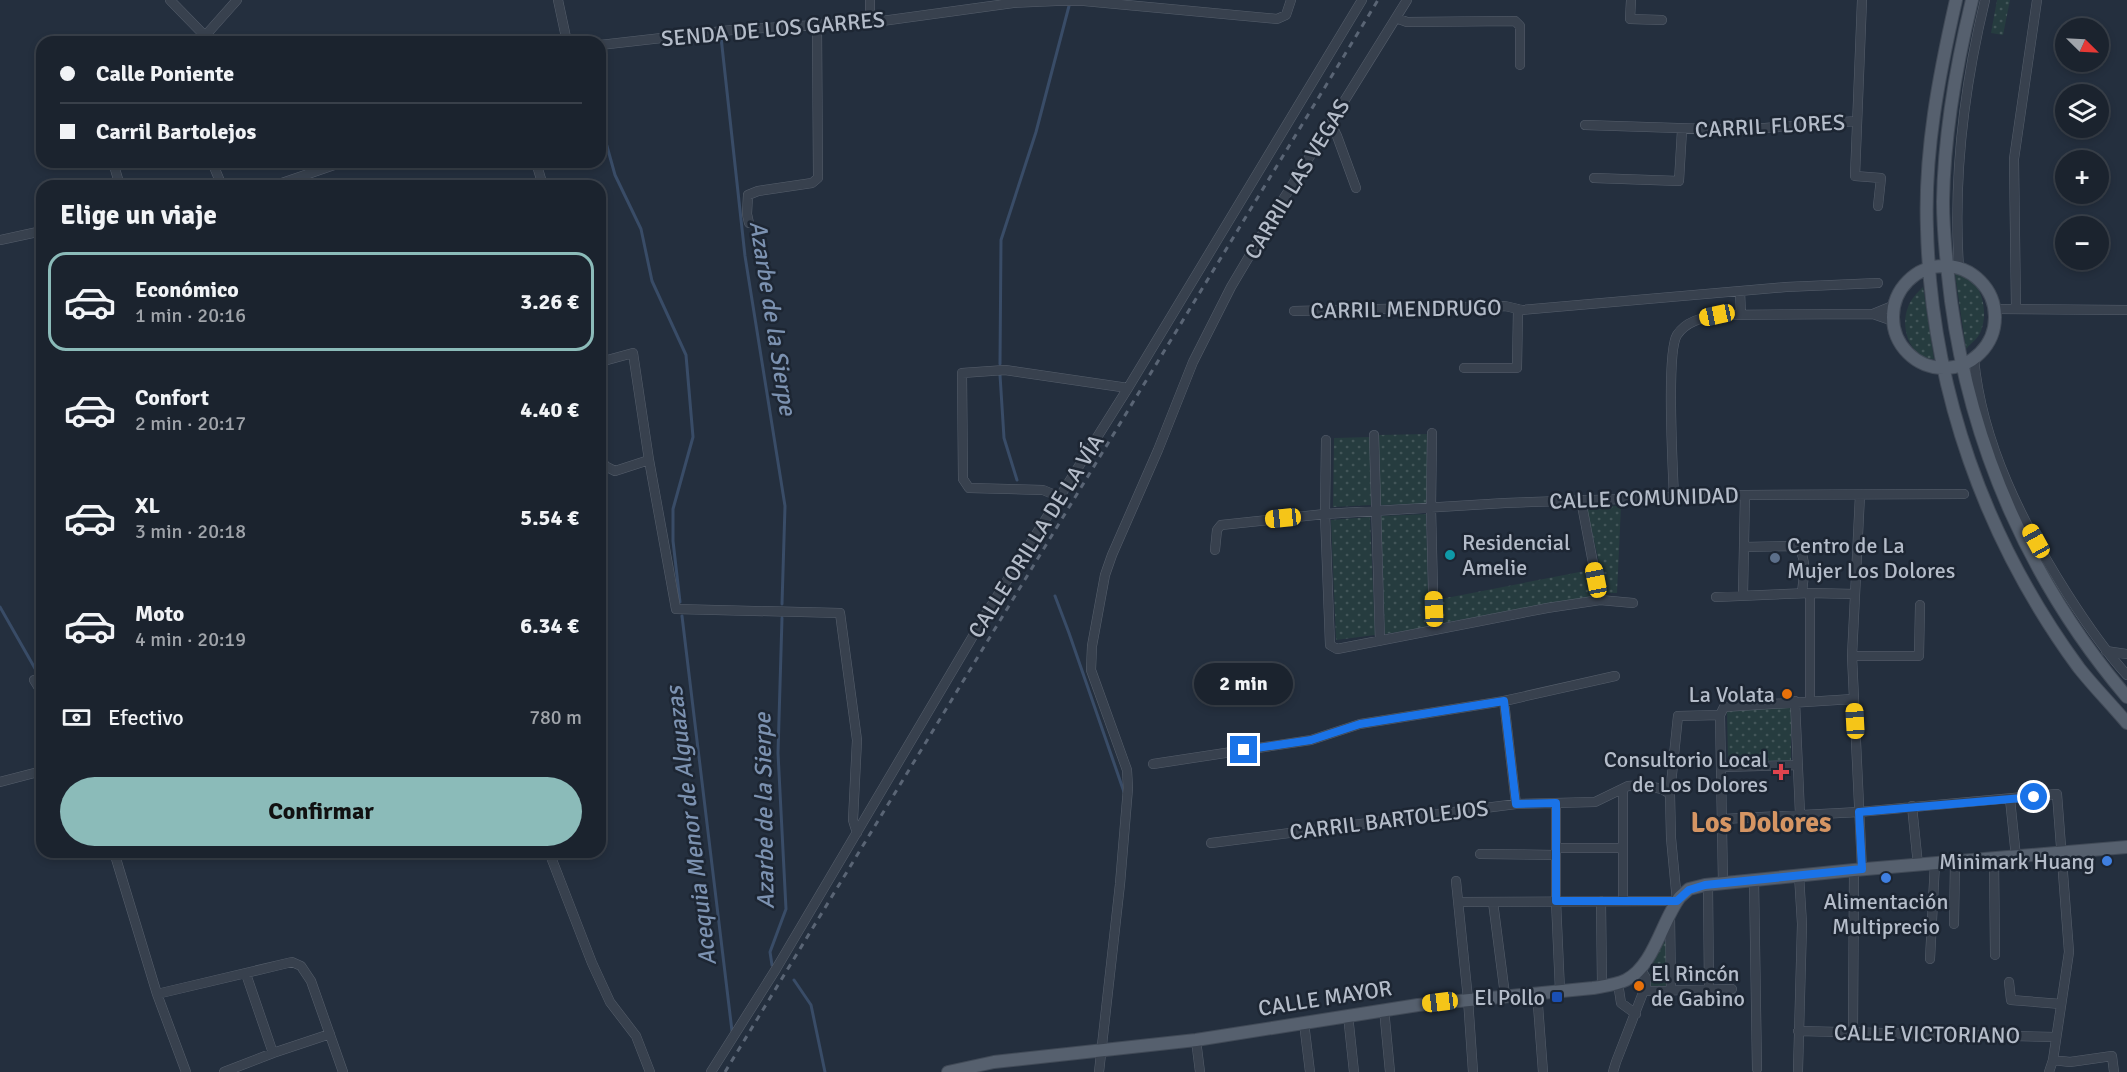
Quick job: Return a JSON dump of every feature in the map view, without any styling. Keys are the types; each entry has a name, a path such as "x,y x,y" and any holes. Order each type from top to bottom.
{"main road":[{"path":"1956,0 1940,71 1931,134 1926,228 1934,316 1943,369 1961,439 1992,519 2012,559 2034,599 2080,669 2127,723"},
{"path":"1971,0 1954,85 1946,144 1943,211 1946,266 1962,366 1994,476 2030,554 2071,623 2127,697"},
{"path":"1946,266 1959,268 1979,279 1987,288 1995,309 1995,323 1992,337 1984,350 1974,359 1962,366 1943,369 1924,365 1912,358 1902,347 1893,321 1894,305 1900,290 1911,279 1929,268 1946,266"},
{"path":"1673,907 1689,890 1723,883 1858,869 2127,847"},
{"name":"CALLE MAYOR","path":"948,1072 994,1062 1196,1040 1384,1010 1618,983 1628,979 1640,968 1673,907"}],"street":[{"path":"171,0 200,36"},
{"path":"205,36 237,0"},
{"path":"558,0 566,36"},
{"path":"870,0 870,21"},
{"name":"SENDA DE LOS GARRES","path":"606,44 732,30 870,21 1013,3 1076,0 1277,19 1286,15 1291,0"},
{"name":"CALLE ORILLA DE LA VÍA","path":"711,1072 776,969 986,614 1128,388 1362,0"},
{"name":"CARRIL LAS VEGAS","path":"1099,1072 1103,1051 1128,788 1126,770 1092,676 1092,646 1105,575 1193,362 1246,261 1407,0"},
{"path":"1631,0 1630,19 1662,20"},
{"name":"CARRIL FLORES","path":"1862,0 1855,176 1881,178 1878,206"},
{"path":"1959,268 1957,227 1961,141 1985,0"},
{"path":"2016,309 2014,159 2037,0"},
{"path":"1396,18 1407,22 1515,21 1520,26 1520,65"},
{"path":"749,223 748,195 758,191 812,183 818,178 817,25"},
{"name":"CARRIL FLORES","path":"1585,125 1682,130 1738,130 1857,121"},
{"path":"1328,126 1337,136 1356,188"},
{"name":"CARRIL FLORES","path":"1594,178 1679,181 1682,130"},
{"path":"290,180 326,168"},
{"path":"0,240 36,232"},
{"name":"CARRIL MENDRUGO","path":"1294,311 1505,306 1518,309 1740,291 1878,283"},
{"path":"1740,291 1741,315"},
{"path":"1873,314 1894,305"},
{"name":"CARRIL MENDRUGO","path":"1464,368 1516,368 1518,309"},
{"path":"1995,309 2127,310"},
{"path":"1674,498 1671,363 1676,336 1687,325 1699,319 1717,315 1873,314 1893,321"},
{"path":"606,360 633,353 649,460 676,609 840,613 857,740 853,820 857,833"},
{"path":"1974,359 1977,390 2009,489 2053,572 2104,650 2127,675"},
{"path":"1060,497 1049,491 1035,489 969,488 963,479 962,373 1005,370 1128,388"},
{"path":"1432,433 1434,630"},
{"path":"1374,435 1380,641"},
{"path":"1326,440 1325,514 1330,645 1337,650 1547,608 1600,600 1633,603"},
{"path":"606,466 615,471 649,460"},
{"name":"CALLE COMUNIDAD","path":"1215,550 1216,530 1221,525 1325,514 1581,500 1745,495 1964,494"},
{"path":"1743,595 1745,495"},
{"path":"1853,1032 1859,812 1852,656 1860,495"},
{"path":"1581,500 1600,600"},
{"path":"1744,547 1795,546 1803,555 1810,700"},
{"path":"1716,597 1806,593 1855,594"},
{"path":"1852,656 1919,656 1920,605"},
{"path":"2104,650 2127,654"},
{"path":"1153,764 1311,740 1360,724 1504,701 1615,676"},
{"path":"1723,883 1720,715 1724,707 1853,699"},
{"path":"1504,701 1516,804"},
{"path":"1795,701 1800,814"},
{"path":"1671,991 1673,907 1670,794 1678,716 1720,715"},
{"path":"1722,767 1798,765"},
{"path":"0,782 36,773"},
{"name":"CARRIL BARTOLEJOS","path":"1211,843 1516,804 1595,802 1628,786 1643,785 1662,789 1670,794"},
{"path":"1623,789 1623,901"},
{"path":"1723,819 1859,812 2057,794 2069,952 2053,1060 2049,1072"},
{"path":"2010,799 2016,857"},
{"path":"1556,803 1556,901 1560,991"},
{"path":"1912,806 1918,865"},
{"path":"1480,854 1623,848"},
{"path":"116,858 157,994 186,1072"},
{"path":"551,858 606,992 620,1016 636,1036 650,1072"},
{"path":"1994,858 1995,955"},
{"path":"1954,924 1955,862"},
{"path":"1930,960 1935,863"},
{"path":"1798,1070 1802,924 1799,875"},
{"path":"1754,879 1757,1069"},
{"path":"1456,881 1473,1072"},
{"path":"1708,885 1709,990"},
{"path":"1601,901 1602,986"},
{"path":"1458,902 1623,901 1673,907"},
{"path":"1493,902 1505,995"},
{"path":"157,994 291,962 301,966 311,981 343,1072"},
{"path":"1614,1072 1645,991 1646,978 1640,968"},
{"path":"246,974 273,1053"},
{"path":"2009,982 2011,1000 2061,1004"},
{"path":"1618,983 1621,1003 1636,1014"},
{"path":"1645,991 1732,989"},
{"path":"1537,992 1542,1072"},
{"path":"1384,1010 1390,1072"},
{"path":"1348,1016 1354,1072"},
{"path":"1304,1023 1310,1072"},
{"name":"CALLE VICTORIANO","path":"1798,1031 2056,1037"},
{"path":"224,1072 330,1034"},
{"path":"1196,1040 1200,1072"},
{"path":"2053,1060 2070,1062 2112,1056 2114,1072"}],"green space":[{"path":"1997,0 2010,0 2003,35 1991,33"},
{"path":"1955,274 1972,281 1981,295 1983,304 1981,331 1966,349"},
{"path":"1923,287 1934,359 1918,353 1906,332 1908,307"},
{"path":"1429,434 1427,504 1379,505 1378,435"},
{"path":"1370,437 1372,505 1333,507 1334,438"},
{"path":"1586,505 1621,506 1617,593 1606,593"},
{"path":"1426,514 1429,627 1385,634 1381,516"},
{"path":"1370,517 1375,635 1336,640 1331,520"},
{"path":"1590,570 1593,596 1437,624 1436,600"},
{"path":"1791,707 1791,763 1728,763 1727,709"},
{"path":"1666,942 1670,986 1652,988 1650,971"}],"waterway":[{"path":"1000,364 1001,240 1036,132 1069,6"},
{"name":"Azarbe de la Sierpe","path":"721,37 745,256 785,506 782,604"},
{"name":"Acequia Menor de Alguazas","path":"606,143 615,175 641,229 652,281 686,355 693,437 673,509 673,541 680,602"},
{"path":"1000,375 1004,438 1017,480"},
{"path":"1055,596 1124,792"},
{"path":"0,607 36,670"},
{"name":"Acequia Menor de Alguazas","path":"682,616 732,1031"},
{"name":"Azarbe de la Sierpe","path":"772,965 770,952 786,909 778,753 782,618"},
{"name":"Azarbe de la Sierpe","path":"794,980 811,1005 825,1072"}],"railway":[{"path":"725,1072 1378,0"}],"place":[{"name":"Residencial Amelie","path":"1450,555"},
{"name":"Centro de La Mujer Los Dolores","path":"1775,558"},
{"name":"La Volata","path":"1787,694"},
{"name":"Consultorio Local de Los Dolores","path":"1781,772"},
{"name":"Minimark Huang","path":"2107,861"},
{"name":"Alimentación Multiprecio","path":"1886,878"},
{"name":"El Rincón de Gabino","path":"1639,986"},
{"name":"El Pollo","path":"1557,997"}],"district":[{"name":"Los Dolores","path":"1761,823"}],"route":[{"path":"1244,750 1311,740 1360,724 1504,701 1516,804 1556,803 1556,901 1677,901 1685,892 1705,885 1862,869 1859,812 2034,797"}]}
